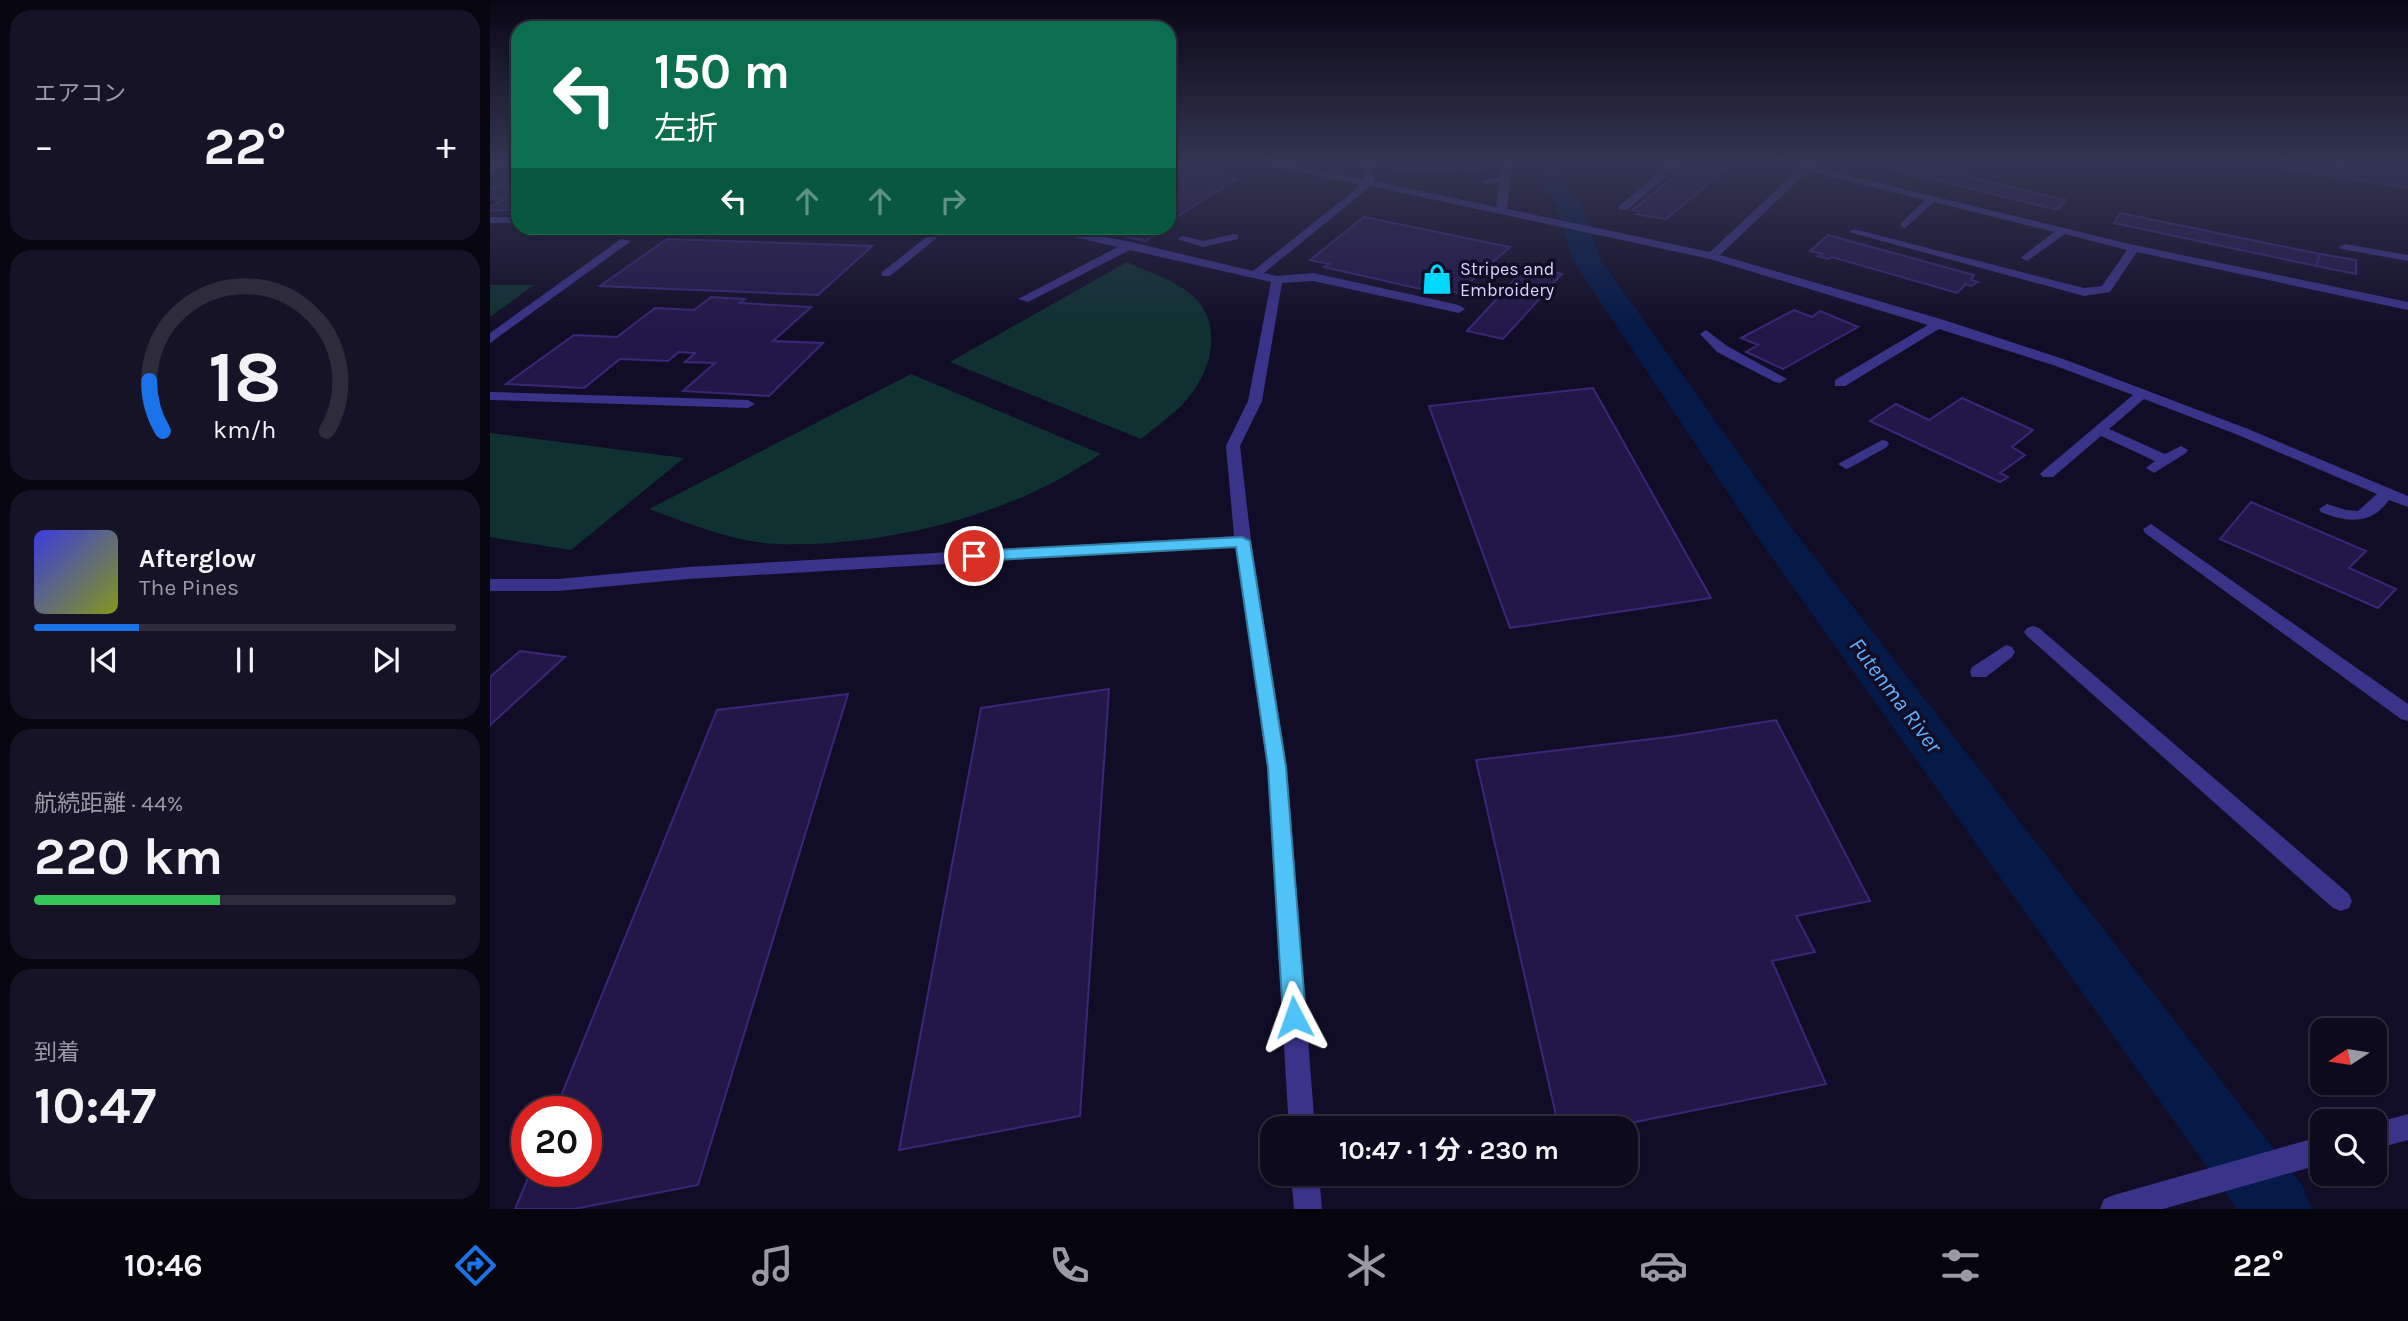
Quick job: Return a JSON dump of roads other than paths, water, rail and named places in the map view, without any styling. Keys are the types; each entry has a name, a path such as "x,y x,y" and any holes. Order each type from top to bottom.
{"lane":[{"path":"1257,273 1323,219"},
{"path":"1540,219 1712,257 1940,323 2062,363 2242,432 2408,502"},
{"path":"1712,257 1752,219"},
{"path":"1905,225 1911,219"},
{"path":"2017,219 2134,248 2408,306"},
{"path":"490,220 511,220"},
{"path":"2027,258 2063,231"},
{"path":"1854,232 2084,292 2106,289 2134,248"},
{"path":"886,274 935,235"},
{"path":"1082,235 1257,273 1276,280 1313,277 1459,309"},
{"path":"1160,253 1179,241 1203,244 1234,237"},
{"path":"490,339 625,241"},
{"path":"1024,299 1131,245"},
{"path":"2345,247 2408,258"},
{"path":"1276,280 1255,401 1233,446 1242,541 1277,767 1301,1116"},
{"path":"1782,292 1797,281"},
{"path":"1840,383 1940,323"},
{"path":"1706,334 1722,349 1780,379"},
{"path":"2048,474 2142,394"},
{"path":"490,396 748,404"},
{"path":"2099,430 2159,463 2181,450"},
{"path":"1846,464 1882,444"},
{"path":"2327,509 2340,515 2366,514 2376,509 2386,492"},
{"path":"2151,529 2408,714"},
{"path":"490,585 558,585 688,573 1242,541"},
{"path":"2033,632 2342,901"},
{"path":"1979,672 2006,652"},
{"path":"2387,1133 2408,1127"},
{"path":"2114,1209 2310,1153"},
{"path":"1306,1186 1308,1209"}],"waterway":[{"name":"Futenma River","path":"1573,219 1586,259 1777,536 2278,1209"}],"place":[{"name":"Stripes and Embroidery","path":"1437,279"}]}
